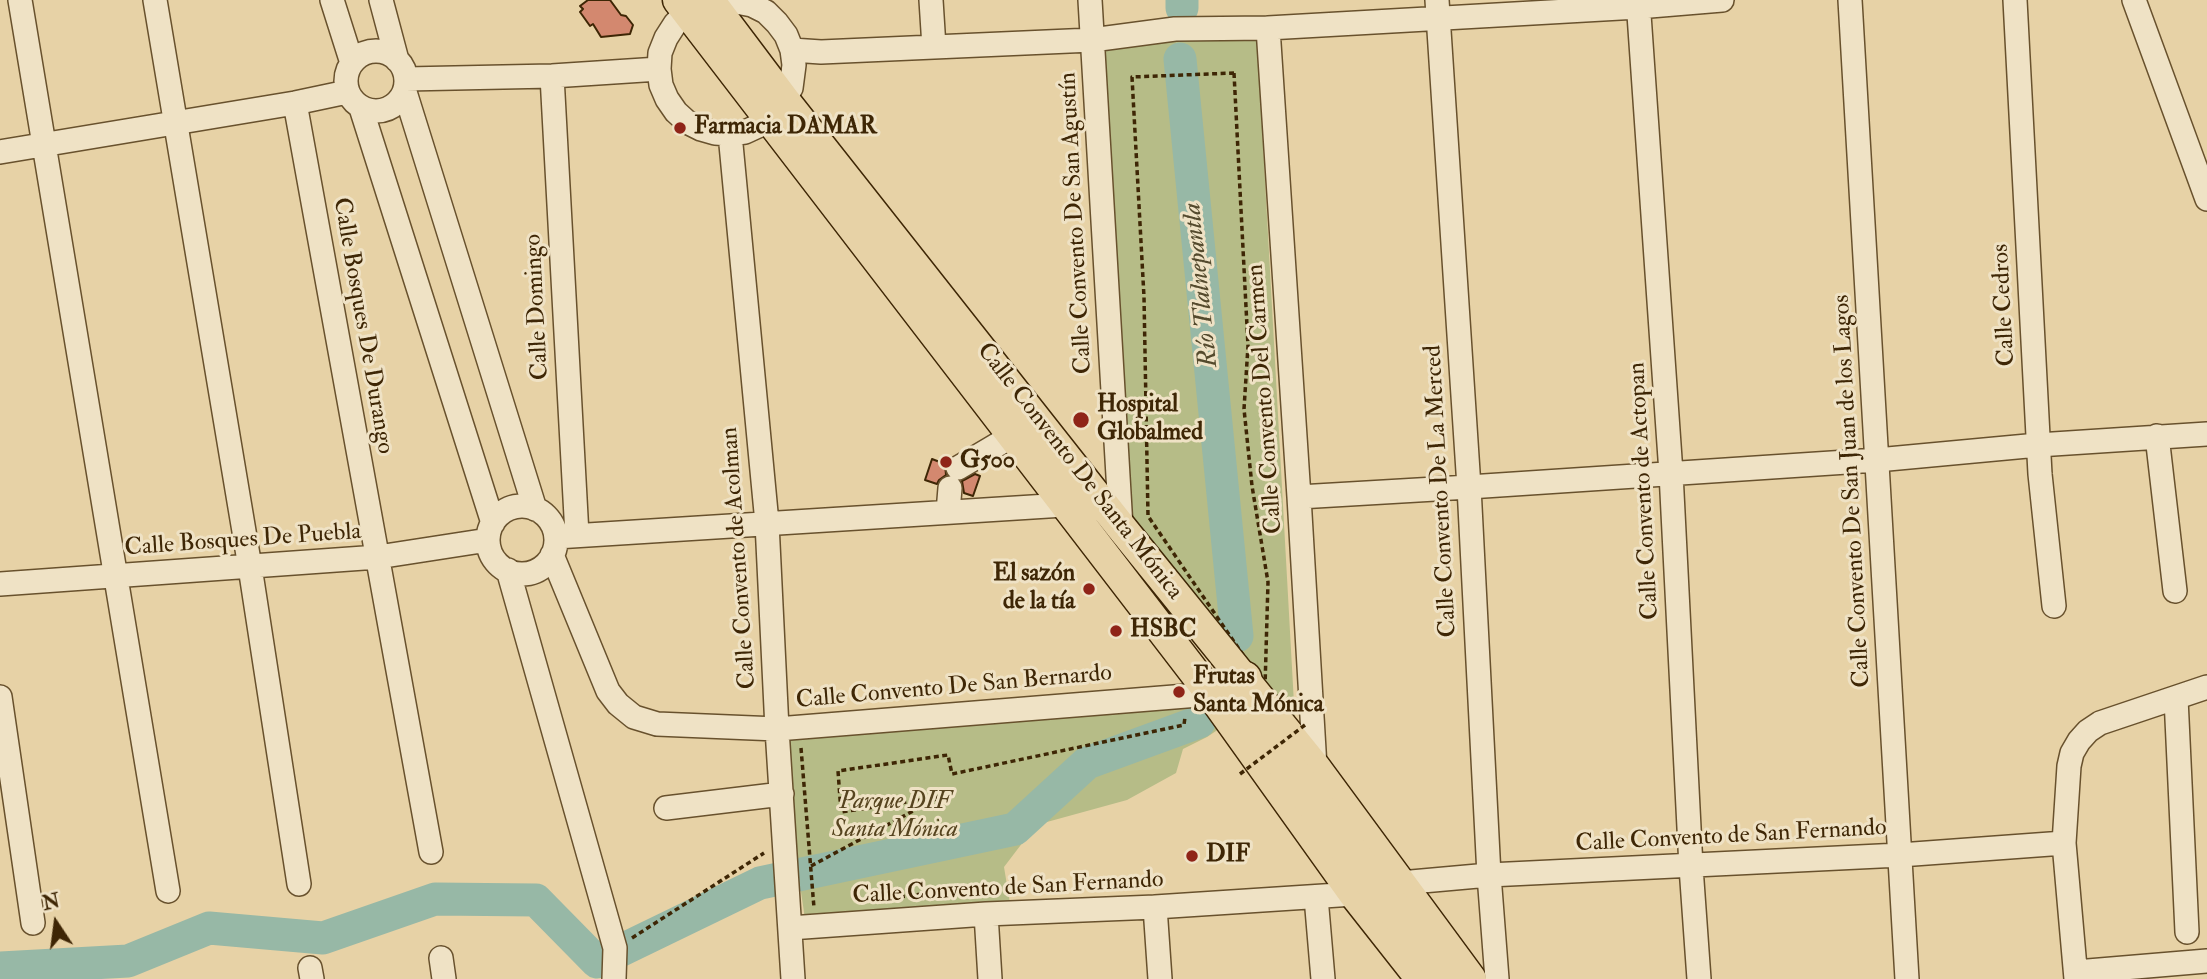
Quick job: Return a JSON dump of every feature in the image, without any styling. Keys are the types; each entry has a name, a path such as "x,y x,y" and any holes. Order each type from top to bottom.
{"highway":[{"path":"1244,679 1250,716 1376,886 1451,979"},
{"path":"1198,705 1250,716"}],"main road":[{"name":"Calle Convento De Santa Mónica","path":"716,2 777,109 1064,505 1198,705 1471,979"},
{"name":"Calle Convento De Santa Mónica","path":"777,109 1315,767 1421,979"}],"street":[{"path":"20,0 168,891"},
{"path":"155,0 250,567 299,884"},
{"path":"332,0 352,63"},
{"path":"381,0 535,509"},
{"path":"931,0 934,47"},
{"name":"Calle Convento De San Agustín","path":"1090,0 1121,527"},
{"path":"792,50 821,52 1092,40 1181,29 1268,29 1437,10 1722,0"},
{"name":"Calle Convento De San Juan de los Lagos","path":"1850,0 1907,979"},
{"name":"Calle Cedros","path":"2015,0 2038,444 2054,606"},
{"path":"2134,0 2207,199"},
{"path":"716,2 766,12 786,35 792,50 794,74 791,88 777,109 745,132 715,133 687,122 676,112 661,85 660,53 675,24 716,2"},
{"name":"Calle Convento de Actopan","path":"1638,4 1671,473 1699,979"},
{"name":"Calle Convento De La Merced","path":"1437,10 1469,487 1497,979"},
{"name":"Calle Convento Del Carmen","path":"1268,29 1315,767"},
{"path":"0,152 295,103 354,100 369,111 387,110 400,99 403,77 382,52 374,51 358,57 352,63 346,78 354,100 490,532 491,552 495,560 508,570 518,573 533,572 546,563 562,542 767,523 1064,505"},
{"path":"403,77 552,76 659,69"},
{"name":"Calle Domingo","path":"552,76 562,542"},
{"name":"Calle Bosques De Durango","path":"295,103 431,852"},
{"name":"Calle Convento de Acolman","path":"730,134 767,523 793,979"},
{"path":"1299,497 1877,460 2038,444 2207,434"},
{"path":"948,512 954,478 1012,436"},
{"path":"2157,436 2175,591"},
{"path":"490,532 500,514 520,506 535,509 549,520 562,542"},
{"name":"Calle Bosques De Puebla","path":"0,584 378,557 490,532"},
{"name":"Calle Convento De San Bernardo","path":"562,542 608,691 618,704 634,717 657,724 777,729 1198,705"},
{"path":"508,570 615,948 615,977"},
{"path":"2207,687 2100,723 2079,740 2068,766 2064,843 2076,975 2207,961"},
{"path":"0,697 33,923"},
{"path":"2176,698 2187,932"},
{"path":"666,808 782,794"},
{"name":"Calle Convento de San Fernando","path":"790,928 1316,897 1376,886 1489,875 1900,856 2064,843"},
{"path":"1316,897 1323,979"},
{"path":"1156,907 1160,979"},
{"path":"986,915 990,979"}],"path":[{"path":"1234,73 1248,346 1244,409 1252,486 1268,582 1265,687 1148,516 1144,297 1132,77 1234,73"},
{"path":"811,866 939,797 841,812 838,771 948,755 952,774 1184,725 1198,705"},
{"path":"1240,774 1305,725"},
{"path":"801,745 814,908"},
{"path":"615,948 786,839"},
{"path":"881,900 962,889"}],"green space":[{"path":"1257,36 1295,722 1123,524 1105,46"},
{"name":"Parque DIF Santa Mónica","path":"1192,702 1208,709 1219,729 1183,749 1176,773 1127,800 1036,825 1004,867 1010,903 805,919 777,729"}],"building":[{"path":"588,0 610,0 633,25 630,34 601,37 593,24 590,26 580,12 583,9 580,6"},
{"path":"932,459 945,464 946,475 937,484 925,480"},
{"path":"975,474 980,476 973,496 964,493 962,481"}],"waterway":[{"name":"Río Tlalnepantla","path":"1182,0 1182,8"},
{"name":"Río Tlalnepantla","path":"1180,59 1237,636"},
{"name":"Río Tlalnepantla","path":"0,968 128,961 209,928 323,938 435,899 536,900 597,962 760,883 1015,829 1087,763 1199,722"}],"place":[{"name":"Farmacia DAMAR","path":"680,128"},
{"name":"Hospital Globalmed","path":"1081,420"},
{"name":"G500","path":"946,462"},
{"name":"El sazón de la tía","path":"1089,589"},
{"name":"HSBC","path":"1116,631"},
{"name":"Frutas Santa Mónica","path":"1179,692"},
{"name":"DIF","path":"1192,856"}]}
